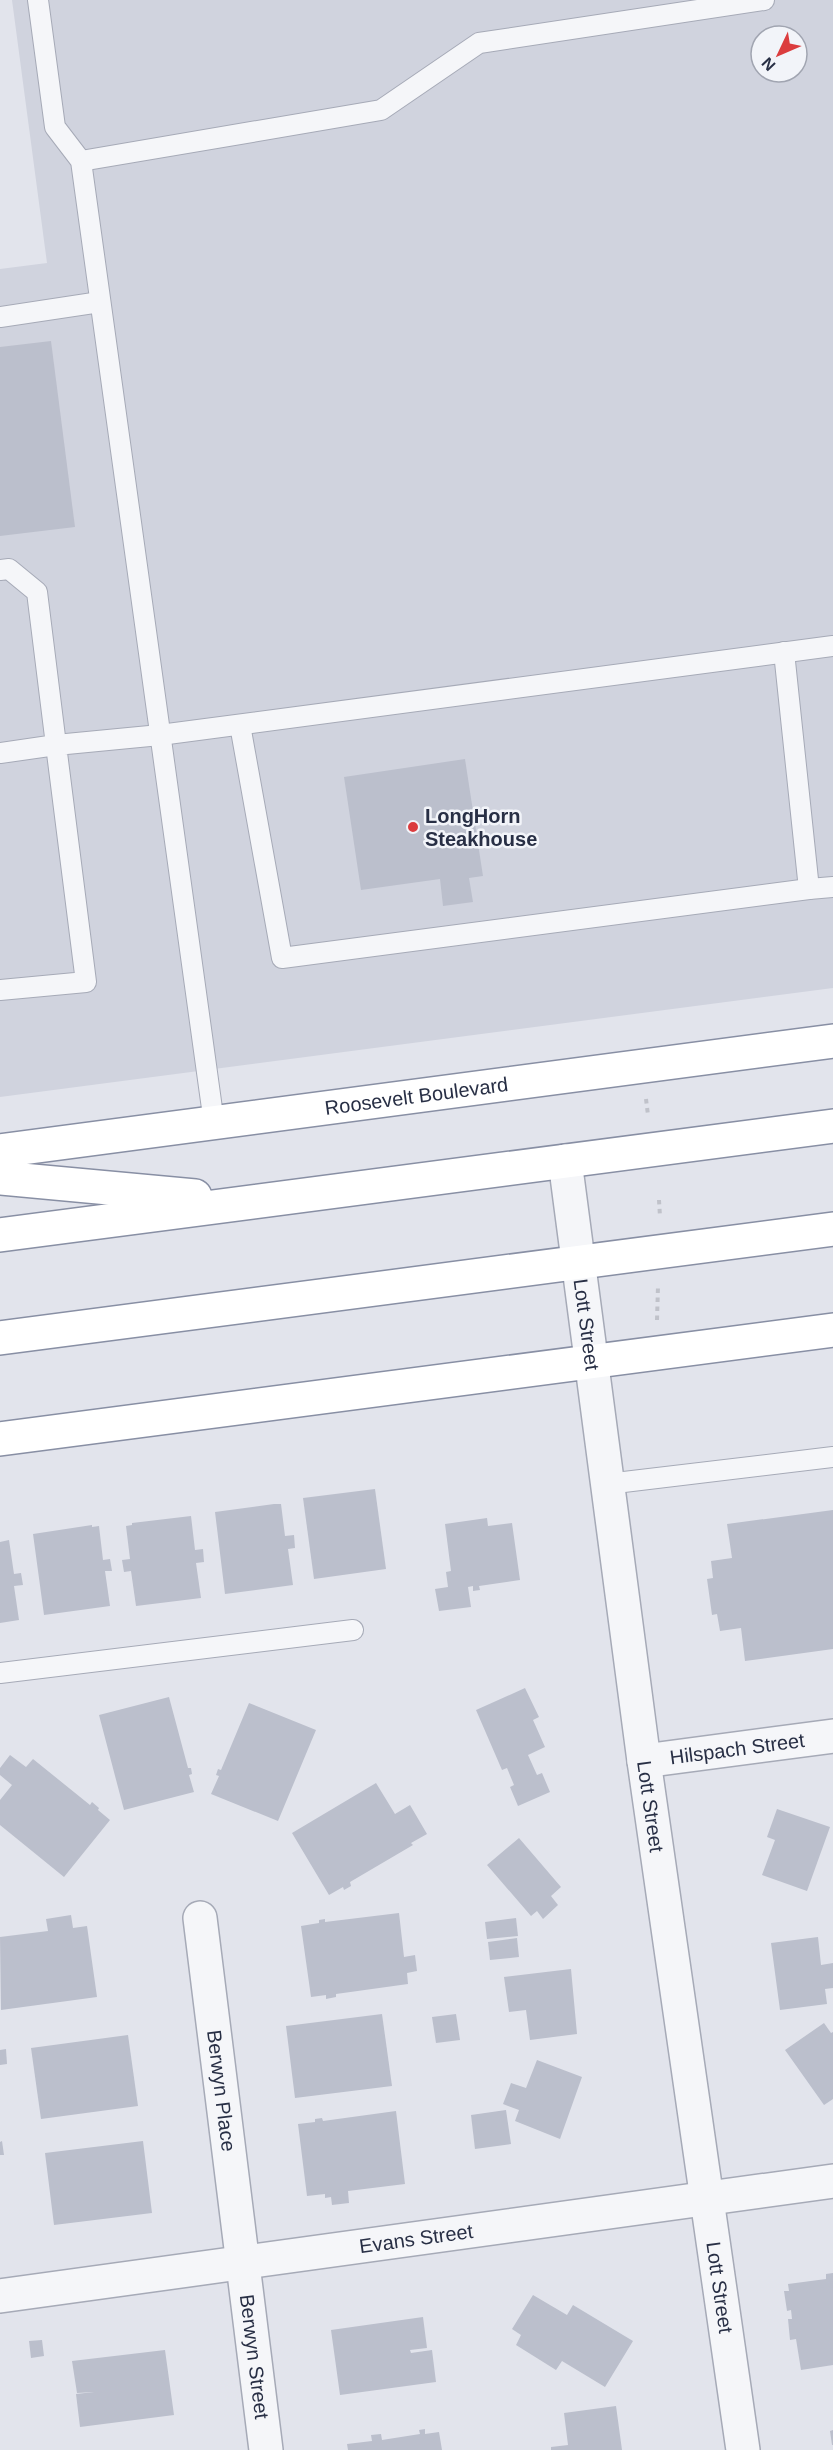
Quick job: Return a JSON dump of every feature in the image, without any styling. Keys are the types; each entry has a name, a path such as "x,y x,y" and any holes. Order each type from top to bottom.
{"highway":[{"name":"Roosevelt Boulevard","path":"0,1151 833,1041"},
{"path":"0,1235 833,1126"},
{"path":"0,1178 253,1202"},
{"path":"0,1338 833,1229"},
{"path":"0,1439 833,1330"}],"street":[{"name":"Lott Street","path":"565,1161 644,1761 743,2450"},
{"name":"Hilspach Street","path":"644,1761 833,1736"},
{"name":"Berwyn Place","path":"200,1918 243,2264"},
{"name":"Evans Street","path":"0,2296 833,2181"},
{"name":"Berwyn Street","path":"243,2264 266,2450"}],"lane":[{"path":"38,0 55,127 81,161 214,1123"},
{"path":"81,161 381,110 479,43 764,0"},
{"path":"0,317 100,302"},
{"path":"0,570 9,568 37,592 86,982 0,990"},
{"path":"0,753 240,725 833,646"},
{"path":"784,652 808,890"},
{"path":"240,725 282,958 833,887"},
{"path":"607,1484 833,1457"},
{"path":"0,1673 353,1630"}],"path":[{"path":"645,1092 648,1121"},
{"path":"659,1200 661,1224"},
{"path":"657,1323 658,1282"}],"shaded area":[{"path":"12,0 833,0 833,988 0,1097 0,269 47,263"}],"building":[{"path":"51,341 75,527 0,536 0,347"},
{"name":"LongHorn Steakhouse","path":"465,759 483,876 469,878 473,902 443,906 440,879 361,890 344,777"},
{"path":"375,1489 386,1569 314,1579 303,1498"},
{"path":"281,1504 285,1536 294,1535 295,1548 288,1549 293,1585 225,1594 215,1512"},
{"path":"833,1510 833,1649 745,1661 741,1628 720,1631 717,1614 712,1615 707,1579 713,1578 711,1561 732,1558 727,1524"},
{"path":"191,1516 195,1550 203,1549 204,1562 196,1563 201,1598 136,1606 131,1571 124,1572 122,1560 130,1559 126,1526 132,1523"},
{"path":"487,1518 488,1526 512,1523 520,1580 479,1586 480,1590 473,1591 473,1586 468,1587 471,1607 439,1611 435,1589 448,1587 446,1572 451,1571 445,1524"},
{"path":"92,1525 92,1527 99,1526 103,1560 110,1559 112,1571 105,1571 110,1606 44,1615 33,1534"},
{"path":"9,1540 14,1574 21,1573 23,1585 14,1586 19,1620 0,1623 0,1542"},
{"path":"525,1688 539,1717 533,1720 545,1747 528,1755 537,1775 542,1773 550,1792 518,1806 510,1787 514,1785 507,1768 502,1770 476,1710"},
{"path":"169,1697 188,1768 191,1768 192,1774 189,1775 194,1792 124,1810 99,1715"},
{"path":"249,1703 316,1730 278,1821 211,1794 219,1776 216,1775 218,1769 221,1770"},
{"path":"10,1755 26,1767 33,1759 90,1805 92,1802 110,1820 64,1877 0,1825 0,1800 12,1785 0,1775 0,1768"},
{"path":"376,1783 395,1814 410,1805 427,1834 411,1843 413,1845 350,1882 351,1886 344,1890 343,1887 329,1895 292,1833"},
{"path":"777,1809 830,1827 807,1891 762,1875 775,1840 767,1837"},
{"path":"519,1838 561,1887 551,1896 558,1905 543,1919 537,1911 531,1916 487,1865"},
{"path":"399,1913 404,1957 415,1955 417,1971 407,1973 408,1984 336,1994 336,1997 326,1999 326,1995 311,1997 301,1926 319,1923 319,1920 325,1919 325,1922"},
{"path":"71,1915 73,1928 87,1926 97,1997 1,2010 0,1937 48,1931 46,1919"},
{"path":"516,1918 518,1936 487,1939 485,1922"},
{"path":"818,1937 821,1965 833,1963 833,1988 825,1989 827,2004 780,2010 771,1943"},
{"path":"517,1938 519,1957 490,1960 488,1942"},
{"path":"571,1969 577,2034 530,2040 526,2010 509,2012 504,1977"},
{"path":"382,2014 392,2086 295,2098 286,2026"},
{"path":"456,2014 460,2040 436,2043 432,2017"},
{"path":"824,2023 831,2033 833,2032 833,2099 824,2105 785,2050"},
{"path":"128,2035 138,2106 41,2119 31,2048"},
{"path":"6,2049 7,2064 0,2065 0,2050"},
{"path":"537,2060 582,2077 560,2139 515,2121 519,2110 503,2104 511,2083 526,2088"},
{"path":"506,2110 511,2144 475,2149 471,2115"},
{"path":"396,2111 405,2184 348,2191 349,2203 332,2205 331,2197 325,2198 325,2194 307,2196 298,2124 315,2122 315,2119 322,2118 323,2121"},
{"path":"2,2141 4,2155 0,2155 0,2142"},
{"path":"143,2141 152,2213 54,2225 45,2153"},
{"path":"833,2273 833,2365 801,2370 796,2339 790,2340 788,2319 792,2319 791,2310 787,2311 784,2291 789,2291 788,2284 826,2279 826,2274"},
{"path":"533,2295 567,2315 573,2305 633,2341 605,2387 562,2361 556,2370 516,2345 521,2335 512,2329"},
{"path":"423,2317 427,2348 410,2350 411,2353 432,2350 436,2382 340,2395 331,2330"},
{"path":"42,2340 44,2356 31,2358 29,2341"},
{"path":"165,2350 174,2415 80,2427 76,2394 94,2392 77,2393 72,2361"},
{"path":"616,2406 622,2450 551,2450 551,2447 568,2445 564,2413"},
{"path":"425,2429 425,2434 439,2432 442,2450 348,2450 347,2444 372,2441 371,2435 381,2434 382,2440 420,2434 419,2430"},
{"path":"833,2430 833,2445 832,2445 830,2431"}],"place":[{"name":"LongHorn Steakhouse","path":"413,827"}]}
